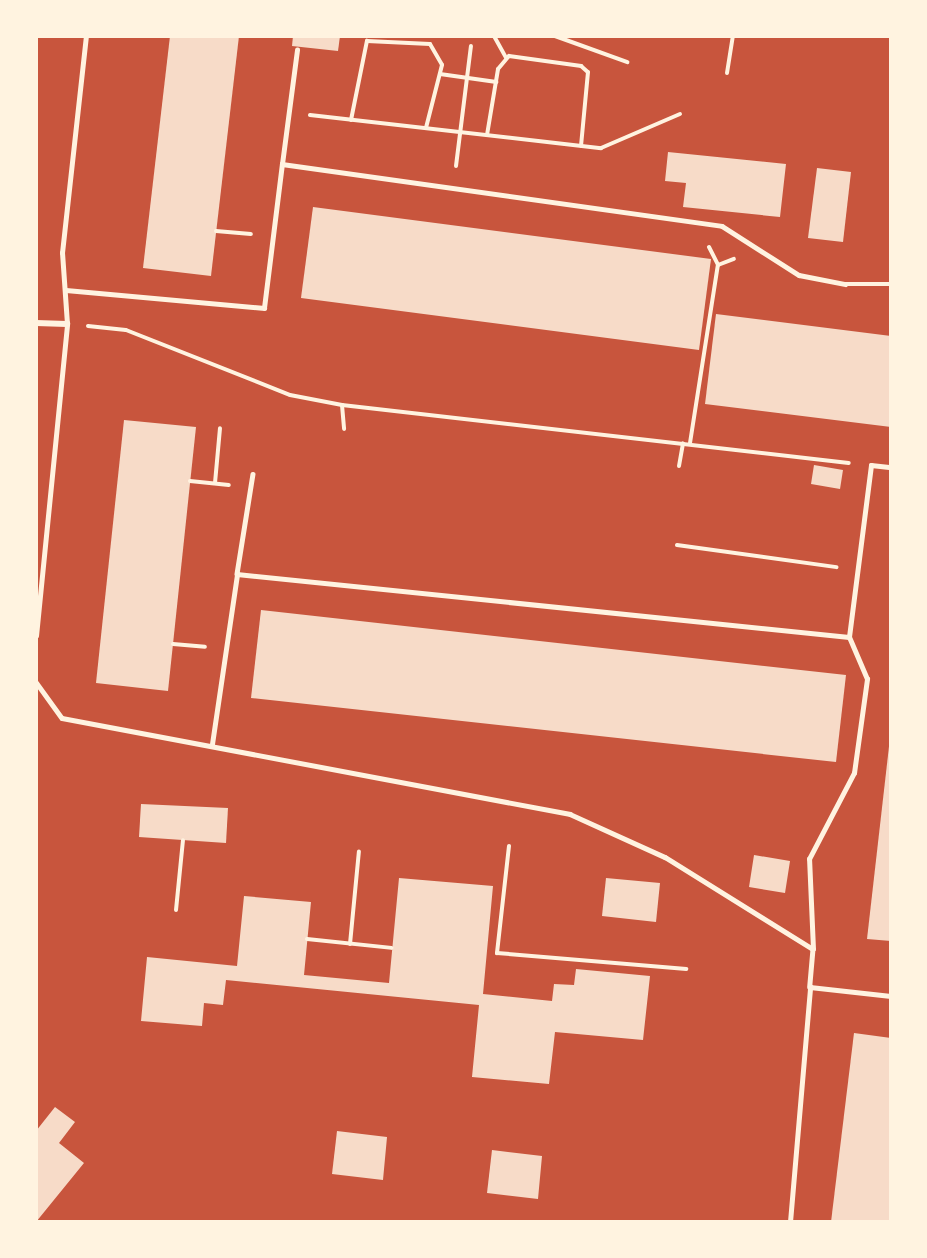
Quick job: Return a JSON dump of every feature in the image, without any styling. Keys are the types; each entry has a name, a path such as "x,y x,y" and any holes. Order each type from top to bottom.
{"street":[{"path":"36,323 67,324"}],"lane":[{"path":"36,636 67,324 62,254 86,37"},
{"path":"66,290 264,308 297,50"},
{"path":"282,164 722,226 761,247 799,275 816,280 891,284"},
{"path":"790,1222 813,949 809,859 854,773 867,679 849,638 871,465 891,467"},
{"path":"212,744 253,474"},
{"path":"237,574 849,638"},
{"path":"36,682 62,718 212,744 570,814 665,857 813,949"},
{"path":"810,987 891,996"}],"path":[{"path":"494,36 506,58"},
{"path":"555,36 627,62"},
{"path":"727,73 733,36"},
{"path":"351,120 366,38 430,44 439,54 440,74 426,128"},
{"path":"453,188 471,46"},
{"path":"487,135 496,82 506,58"},
{"path":"506,58 581,66 588,72 581,146"},
{"path":"440,74 496,82"},
{"path":"288,112 601,148 680,114"},
{"path":"216,231 273,235"},
{"path":"690,443 718,265 761,247"},
{"path":"67,324 126,330 290,395 342,405 871,465"},
{"path":"342,405 344,429"},
{"path":"215,483 220,428"},
{"path":"679,466 683,443"},
{"path":"190,481 251,487"},
{"path":"677,545 858,570"},
{"path":"173,644 226,649"},
{"path":"176,910 183,840"},
{"path":"509,846 497,953 686,969"},
{"path":"350,944 359,851"},
{"path":"307,939 392,948"}],"building":[{"path":"170,36 239,36 211,276 143,268"},
{"path":"293,36 340,36 338,51 292,46"},
{"path":"668,152 786,164 780,217 683,207 686,183 665,181"},
{"path":"817,168 851,172 843,242 808,238"},
{"path":"313,207 711,259 699,350 301,298"},
{"path":"716,314 891,336 891,427 705,404"},
{"path":"124,420 196,427 168,691 96,683"},
{"path":"814,465 843,470 840,489 811,484"},
{"path":"261,610 846,675 836,762 251,698"},
{"path":"891,729 891,941 867,939"},
{"path":"141,804 228,808 226,843 139,837"},
{"path":"754,855 790,861 785,893 749,887"},
{"path":"399,878 493,886 483,994 552,1001 554,984 574,985 576,969 650,976 643,1040 555,1032 549,1084 472,1077 479,1005 226,980 223,1005 204,1003 202,1026 141,1021 147,957 237,966 244,896 311,902 304,975 389,983"},
{"path":"606,878 660,883 656,922 602,916"},
{"path":"854,1033 891,1038 891,1222 831,1222"},
{"path":"55,1107 75,1122 59,1143 84,1163 36,1222 36,1131"},
{"path":"337,1131 387,1137 383,1180 332,1174"},
{"path":"492,1150 542,1156 538,1199 487,1193"}]}
